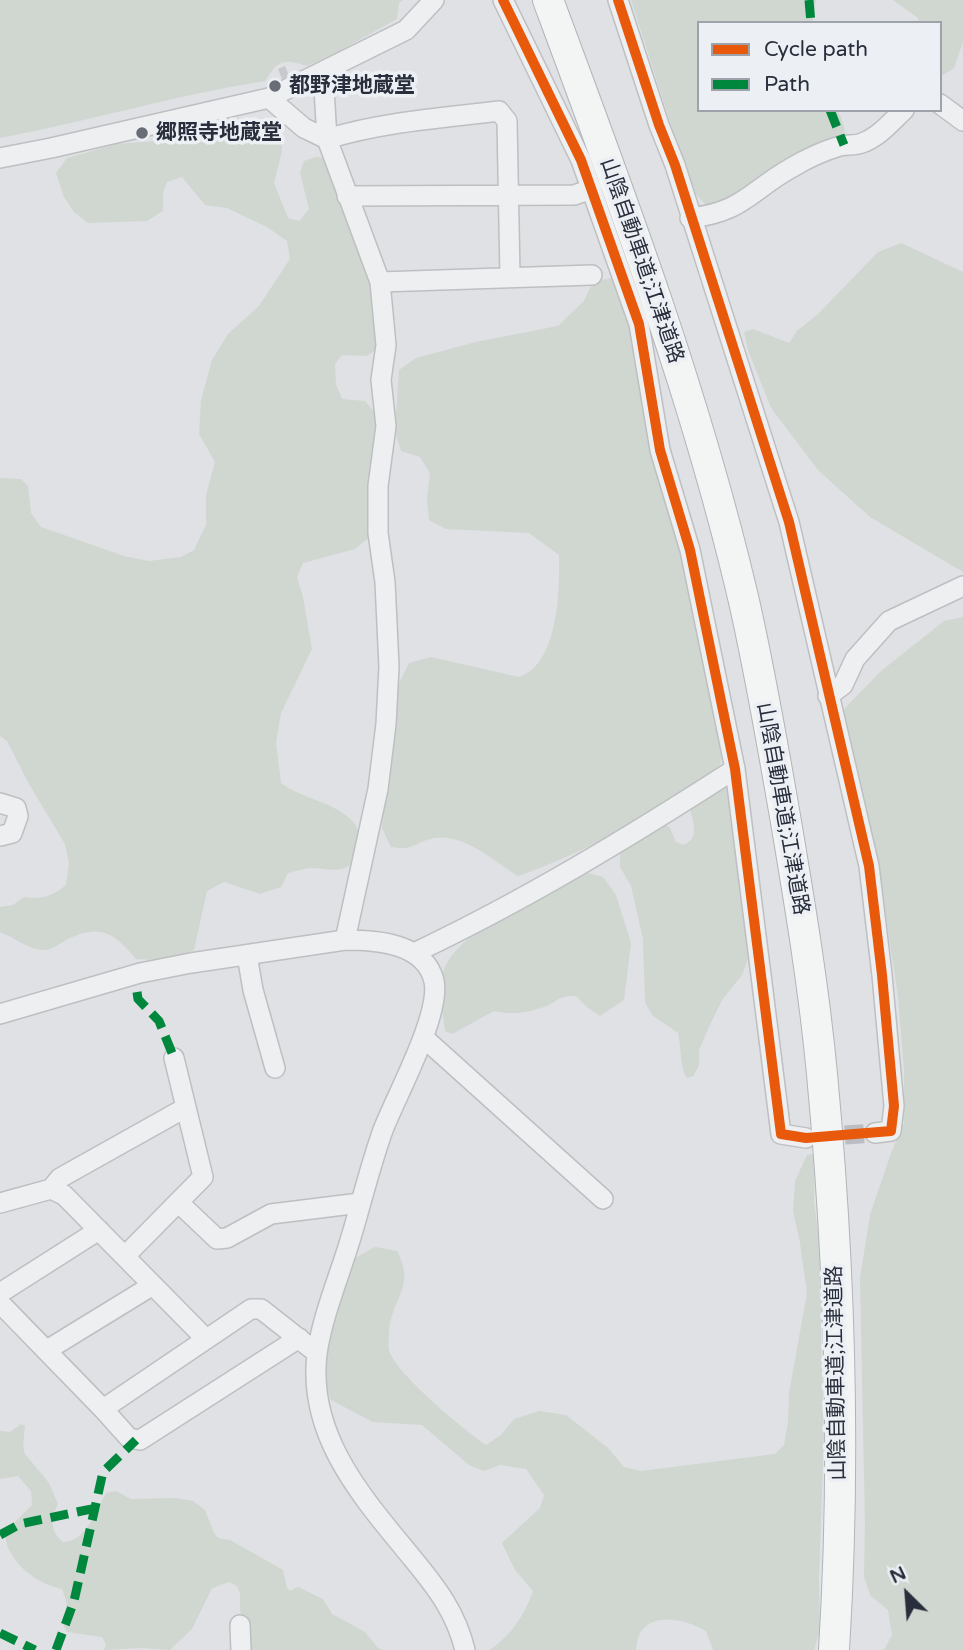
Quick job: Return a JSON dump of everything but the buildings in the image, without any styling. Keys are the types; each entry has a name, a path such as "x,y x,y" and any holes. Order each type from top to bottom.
{"highway":[{"name":"山陰自動車道;江津道路","path":"548,0 651,283 702,446 743,597 772,740 798,892 822,1070 835,1244 840,1436 834,1640"}],"street":[{"path":"0,158 269,98 406,30 434,0"},
{"path":"503,0 581,160 639,324 660,450 690,550 736,769 781,1134 806,1138"},
{"path":"618,0 675,165 789,522 869,866 894,1106 891,1131 875,1133"},
{"path":"323,72 327,139 380,282 386,345 381,380 386,426 378,486 378,533 385,582 389,667 386,724 378,789 345,940"},
{"path":"269,98 304,128 327,139 420,121 499,111 507,121 510,276"},
{"path":"942,105 963,121"},
{"path":"690,218 734,208 789,169 829,150 860,144 876,137 902,112"},
{"path":"347,196 574,195 592,189"},
{"path":"380,282 593,275"},
{"path":"828,696 843,685 855,659 888,621 963,586"},
{"path":"414,953 614,847 736,769"},
{"path":"0,803 16,808 18,816 12,833 0,836"},
{"path":"0,1014 140,973 345,940 390,943 414,953 425,964 433,979 435,993 424,1038 383,1131 332,1294 317,1353 317,1393 329,1440 357,1489 444,1598 465,1650"},
{"path":"247,955 253,990 275,1068"},
{"path":"424,1038 603,1199"},
{"path":"125,1256 202,1177 174,1058"},
{"path":"0,1203 51,1189 60,1178 186,1108"},
{"path":"51,1189 64,1195 206,1339"},
{"path":"178,1202 217,1239 227,1238 271,1214 360,1203"},
{"path":"99,1230 1,1303 129,1437 140,1440 299,1338"},
{"path":"47,1350 153,1285"},
{"path":"103,1409 251,1309 261,1309 317,1353"},
{"path":"240,1625 241,1650"}],"shaded area":[{"path":"0,0 403,0 399,3 397,19 307,66 292,62 282,63 265,81 198,93 0,138"},
{"path":"631,0 816,0 812,21 697,21 697,112 837,112 845,131 833,141 722,204 705,204 692,190"},
{"path":"893,0 963,0 963,42 954,68 942,76 942,21 919,21"},
{"path":"227,118 268,118 281,130 282,151 274,183 288,218 299,221 309,209 300,173 304,161 316,157 325,158 374,288 377,350 366,356 342,355 335,364 336,384 342,399 365,401 378,416 381,437 369,468 374,505 371,536 355,549 303,563 297,577 312,649 281,713 276,743 281,783 348,816 357,826 360,839 357,855 351,864 342,869 310,868 288,873 281,887 260,894 224,882 207,891 194,950 180,956 159,960 136,959 122,943 100,932 81,934 52,948 40,950 0,932 0,907 13,905 24,897 36,898 56,892 66,885 69,864 65,844 7,741 0,736 0,478 21,479 28,486 31,513 41,527 124,556 149,561 181,557 194,550 206,525 206,495 215,462 199,434 201,400 212,360 228,334 259,306 290,259 287,241 267,227 227,208 205,205 182,177 167,182 163,193 163,211 147,221 88,223 74,212 64,197 56,173 67,158 117,144 157,141 189,126"},
{"path":"901,243 963,272 963,572 870,517 818,470 771,408 748,350 744,332 753,329 789,343 797,331 819,313 878,252"},
{"path":"611,278 620,290 631,326 652,452 673,518 724,739 720,766 649,814 570,855 518,876 478,849 456,840 434,838 410,847 391,847 382,828 384,789 399,683 409,663 431,657 519,677 532,670 542,658 554,625 559,570 559,555 529,533 446,529 429,520 427,499 430,473 420,457 401,451 395,431 399,370 416,358 476,342 558,326 584,301 593,282"},
{"path":"963,617 963,1650 884,1650 892,1635 888,1610 870,1595 864,1576 860,1278 870,1215 904,1123 904,1071 898,996 879,872 843,710 881,671 944,621"},
{"path":"724,787 733,792 752,948 742,975 722,1000 709,1027 699,1050 699,1066 693,1076 687,1078 678,1033 652,1015 645,1002 643,939 631,886 620,867 620,853 626,844 664,823 670,828 676,842 684,845 689,842 694,834 690,808"},
{"path":"588,873 603,877 616,895 631,943 624,1000 600,1016 576,996 566,996 544,1007 525,1012 494,1011 452,1034 445,1031 441,997 442,977 449,960 463,943 503,914"},
{"path":"813,1154 814,1201 824,1280 821,1335 824,1433 820,1630 814,1650 713,1650 706,1631 683,1621 665,1620 649,1624 643,1629 636,1650 490,1650 505,1638 516,1624 533,1591 515,1570 502,1543 540,1508 544,1495 526,1469 500,1465 484,1471 469,1465 422,1425 373,1422 331,1400 326,1382 327,1346 355,1258 375,1247 397,1251 402,1263 404,1281 390,1323 389,1350 416,1386 447,1415 486,1445 501,1435 514,1419 539,1411 566,1415 608,1448 624,1467 641,1471 775,1454 784,1445 789,1393 807,1293 793,1211 795,1181 807,1155"},
{"path":"21,1424 25,1426 25,1454 49,1483 58,1504 53,1529 63,1542 71,1541 84,1531 106,1493 116,1491 131,1499 176,1498 193,1501 205,1510 218,1538 230,1540 283,1570 290,1591 298,1587 323,1599 332,1614 365,1632 378,1648 383,1650 248,1650 240,1609 240,1594 237,1586 229,1582 212,1588 192,1629 170,1650 104,1650 106,1644 102,1637 67,1632 62,1622 67,1603 62,1589 42,1582 24,1569 10,1552 6,1542 5,1532 32,1505 31,1491 18,1476 0,1479 0,1431 10,1432"}],"tunnel":[{"path":"816,1137 875,1133"}],"marked path":[{"path":"809,0 811,21"},
{"path":"831,112 844,145"},
{"path":"137,992 138,999 159,1021 174,1058"},
{"path":"56,1650 74,1601 103,1472 136,1440"},
{"path":"0,1535 20,1524 96,1508"},
{"path":"0,1633 35,1650"}],"cycle path":[{"path":"503,0 581,160 639,324 660,450 690,550 735,769 781,1134 806,1138 891,1131 894,1106 869,866 789,522 675,165 618,0"}],"place":[{"name":"都野津地蔵堂","path":"275,86"},
{"name":"郷照寺地蔵堂","path":"142,133"}]}
